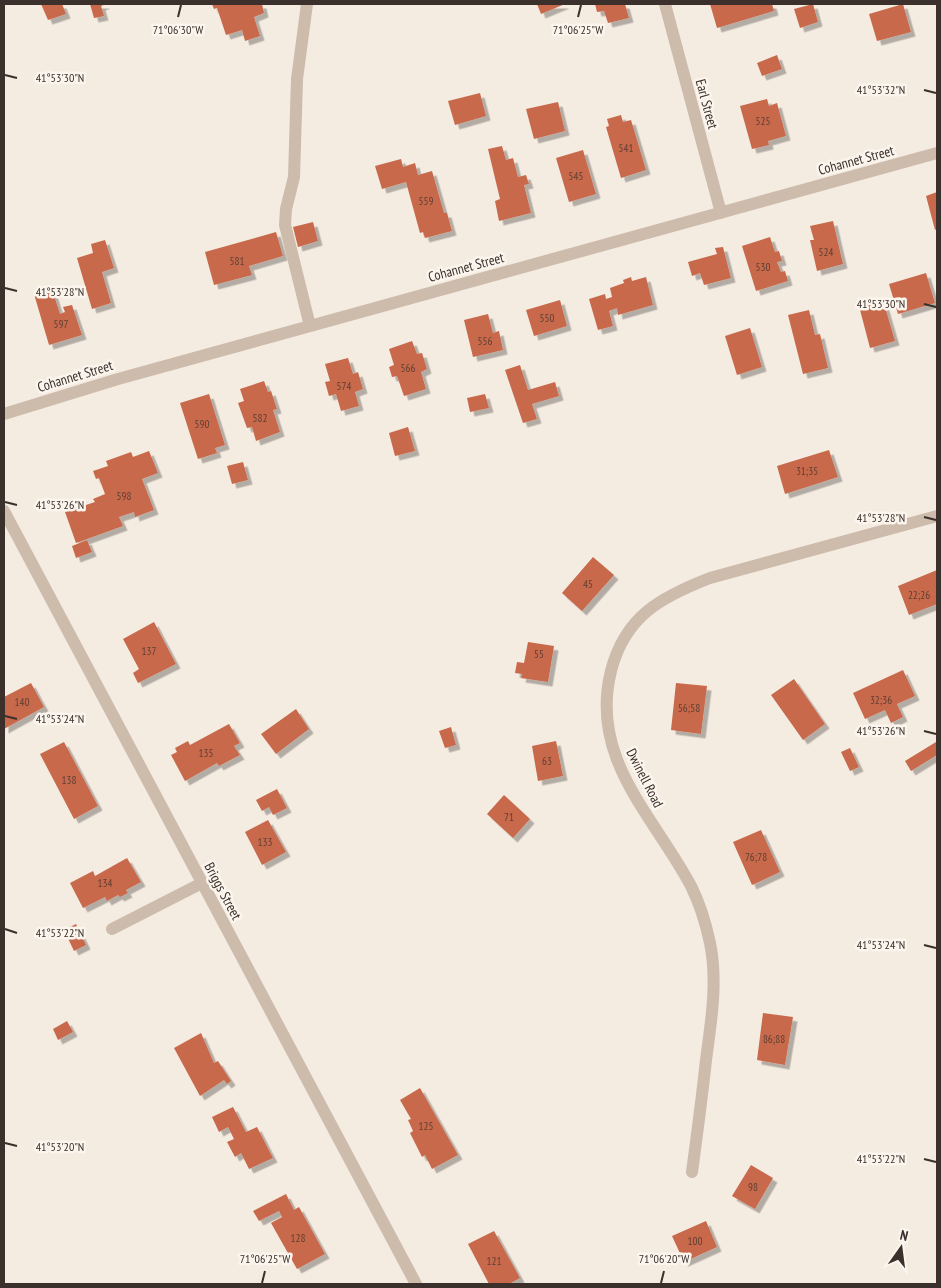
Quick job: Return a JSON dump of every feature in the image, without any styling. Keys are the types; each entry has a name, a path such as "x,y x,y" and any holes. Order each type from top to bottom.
{"street":[{"path":"307,4 297,79 294,177 286,209 286,225 310,326"},
{"name":"Earl Street","path":"665,4 721,213"},
{"name":"Cohannet Street","path":"4,414 94,386 937,153"},
{"name":"Briggs Street","path":"4,511 416,1284"},
{"name":"Dwinell Road","path":"692,1172 713,1012 710,945 692,888 639,804 615,756 608,722 607,705 609,679 616,654 627,632 643,614 664,598 686,587 710,578 937,516"},
{"path":"112,929 202,883"}],"building":[{"path":"41,4 62,4 66,14 48,20"},
{"path":"90,4 106,4 101,6 104,16 94,18"},
{"path":"212,4 262,4 264,13 254,17 260,36 245,41 242,30 226,35 217,8 214,9"},
{"path":"537,4 565,4 541,14"},
{"path":"595,4 625,4 629,18 608,23 604,11 597,12"},
{"path":"710,4 772,4 774,11 717,28"},
{"path":"813,4 818,22 800,28 794,9"},
{"path":"903,4 911,32 877,41 869,14"},
{"path":"777,55 782,69 762,76 757,63"},
{"path":"480,93 486,116 455,125 448,101"},
{"path":"767,99 769,106 777,103 786,136 768,141 769,145 752,149 740,106"},
{"path":"558,102 565,131 534,139 526,109"},
{"path":"621,115 623,122 631,120 646,170 621,178 606,127 609,126 607,119"},
{"path":"502,146 506,160 513,158 518,177 526,175 529,184 524,185 531,213 499,221 495,201 500,199 488,149"},
{"path":"583,150 596,194 569,202 556,158"},
{"path":"401,159 403,167 415,163 418,175 432,171 444,213 447,213 452,231 425,238 423,232 420,233 406,182 382,189 375,166"},
{"path":"937,192 937,229 935,230 926,196"},
{"path":"833,221 843,264 817,271 810,240 814,240 810,226"},
{"path":"313,222 318,241 298,247 293,227"},
{"path":"276,232 283,256 249,266 252,275 214,285 205,252"},
{"path":"770,237 775,252 779,251 782,261 777,262 781,272 785,271 788,281 756,291 742,246"},
{"path":"105,240 114,268 102,272 111,303 92,309 77,258 93,253 91,244"},
{"path":"723,247 731,278 704,285 700,273 692,276 688,262 717,254 715,248"},
{"path":"926,273 935,303 898,314 889,284"},
{"path":"631,277 632,281 646,277 653,305 618,315 617,308 609,311 613,326 598,330 589,299 605,294 606,299 612,297 610,288 624,283 623,280"},
{"path":"52,289 60,314 65,312 63,307 72,305 82,335 49,345 34,294"},
{"path":"560,300 567,326 534,336 526,310"},
{"path":"883,300 895,341 870,348 859,306"},
{"path":"809,310 815,335 820,334 828,368 803,374 788,315"},
{"path":"488,314 493,333 499,331 503,350 473,357 464,320"},
{"path":"750,328 762,367 737,375 725,336"},
{"path":"412,341 417,354 422,353 427,369 421,372 426,389 404,396 397,376 392,377 389,367 394,365 389,349"},
{"path":"348,358 353,374 358,372 363,389 355,392 359,406 341,411 336,394 329,396 325,382 330,381 325,364"},
{"path":"520,365 528,390 555,382 559,396 532,404 537,419 523,423 505,370"},
{"path":"264,381 268,392 271,391 277,409 273,410 280,432 256,441 252,427 247,428 238,403 244,401 240,389"},
{"path":"209,394 225,445 215,448 217,453 198,459 180,403"},
{"path":"485,394 489,408 470,412 467,398"},
{"path":"408,427 415,451 395,456 389,433"},
{"path":"829,450 838,477 785,494 777,466"},
{"path":"149,451 158,473 142,479 154,510 135,517 134,512 119,517 123,526 76,543 65,512 95,502 93,499 105,494 99,478 96,479 93,471 108,466 106,461 131,452 133,457"},
{"path":"243,462 248,480 232,484 227,466"},
{"path":"87,540 92,552 76,558 72,546"},
{"path":"593,557 614,575 582,611 562,593"},
{"path":"937,570 937,604 909,615 898,586"},
{"path":"154,622 176,664 138,683 133,673 139,669 123,639"},
{"path":"528,642 554,646 548,682 521,678 522,674 515,673 517,662 524,663"},
{"path":"903,670 915,696 897,704 903,717 891,723 885,710 865,719 853,693"},
{"path":"794,679 825,724 803,740 771,695"},
{"path":"31,683 44,707 4,729 4,697"},
{"path":"676,683 707,686 701,734 671,730"},
{"path":"296,709 309,729 276,754 261,734"},
{"path":"229,724 240,743 234,746 240,755 219,766 217,763 185,781 171,755 177,752 175,748 188,741 190,745"},
{"path":"451,727 456,745 445,748 439,731"},
{"path":"556,741 563,776 538,781 532,746"},
{"path":"64,742 98,806 74,819 40,754"},
{"path":"936,742 937,755 911,771 905,761"},
{"path":"850,748 859,767 850,771 841,752"},
{"path":"277,789 287,808 273,815 269,807 262,811 256,800"},
{"path":"504,795 530,819 513,838 487,814"},
{"path":"268,820 286,852 262,865 245,832"},
{"path":"761,830 780,872 752,885 733,842"},
{"path":"127,858 141,882 126,890 128,893 120,897 118,895 107,901 105,897 83,908 70,883 93,871 95,876"},
{"path":"76,924 86,945 74,951 64,930"},
{"path":"763,1013 793,1017 785,1065 757,1060"},
{"path":"67,1021 73,1032 58,1040 53,1029"},
{"path":"201,1033 214,1063 218,1061 231,1081 227,1084 224,1080 200,1096 174,1048"},
{"path":"420,1088 458,1155 432,1169 425,1155 422,1157 410,1133 413,1131 408,1120 411,1119 400,1100"},
{"path":"233,1107 246,1132 257,1127 273,1158 249,1169 241,1153 235,1157 227,1142 234,1139 228,1127 219,1132 212,1117"},
{"path":"751,1165 773,1178 755,1209 732,1196"},
{"path":"286,1194 294,1210 299,1207 325,1254 297,1269 271,1223 282,1217 279,1211 259,1221 253,1211"},
{"path":"706,1221 717,1247 684,1262 672,1236"},
{"path":"494,1231 520,1278 509,1284 489,1284 468,1244"}]}
